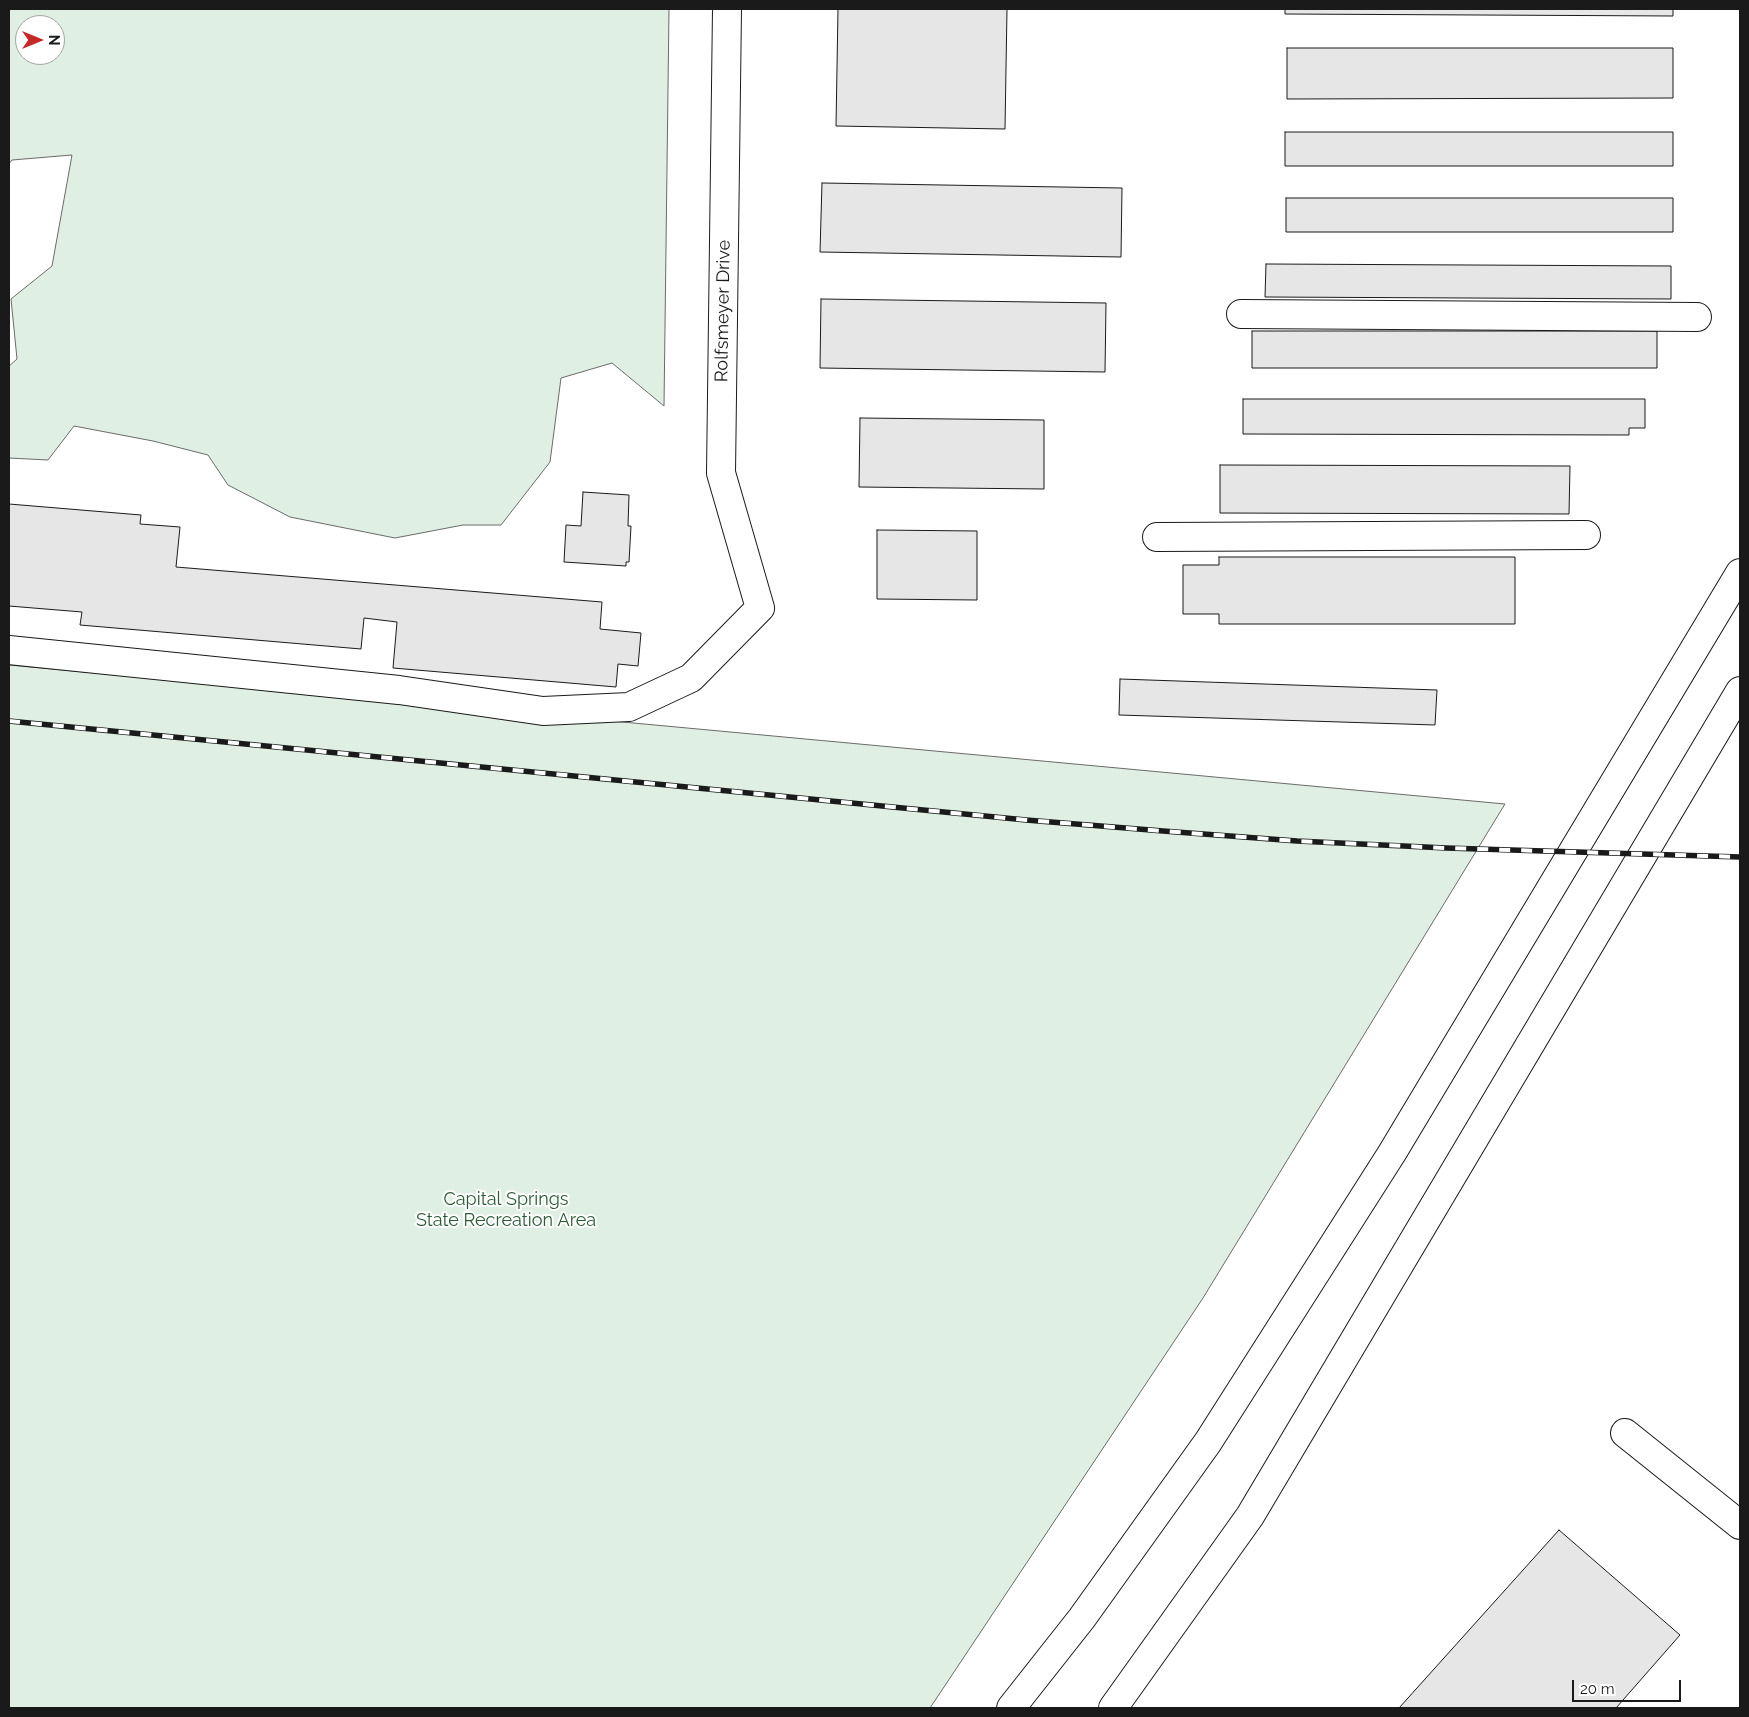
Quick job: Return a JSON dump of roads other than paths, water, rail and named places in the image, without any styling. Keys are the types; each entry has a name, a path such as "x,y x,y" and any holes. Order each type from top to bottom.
{"main road":[{"name":"Rolfsmeyer Drive","path":"9,650 399,690 543,711 629,707 691,678 760,608 721,473 727,9"},
{"path":"1241,314 1698,317"},
{"path":"1157,538 1586,535"},
{"path":"1011,1708 1082,1618 1208,1442 1392,1153 1740,573"},
{"path":"1113,1708 1250,1516 1740,691"},
{"path":"1625,1433 1740,1525"}],"railway":[{"path":"9,721 1026,820 1163,831 1297,841 1446,848 1740,857"}],"park label":[{"name":"Capital Springs State Recreation Area","path":"506,1210"}]}
